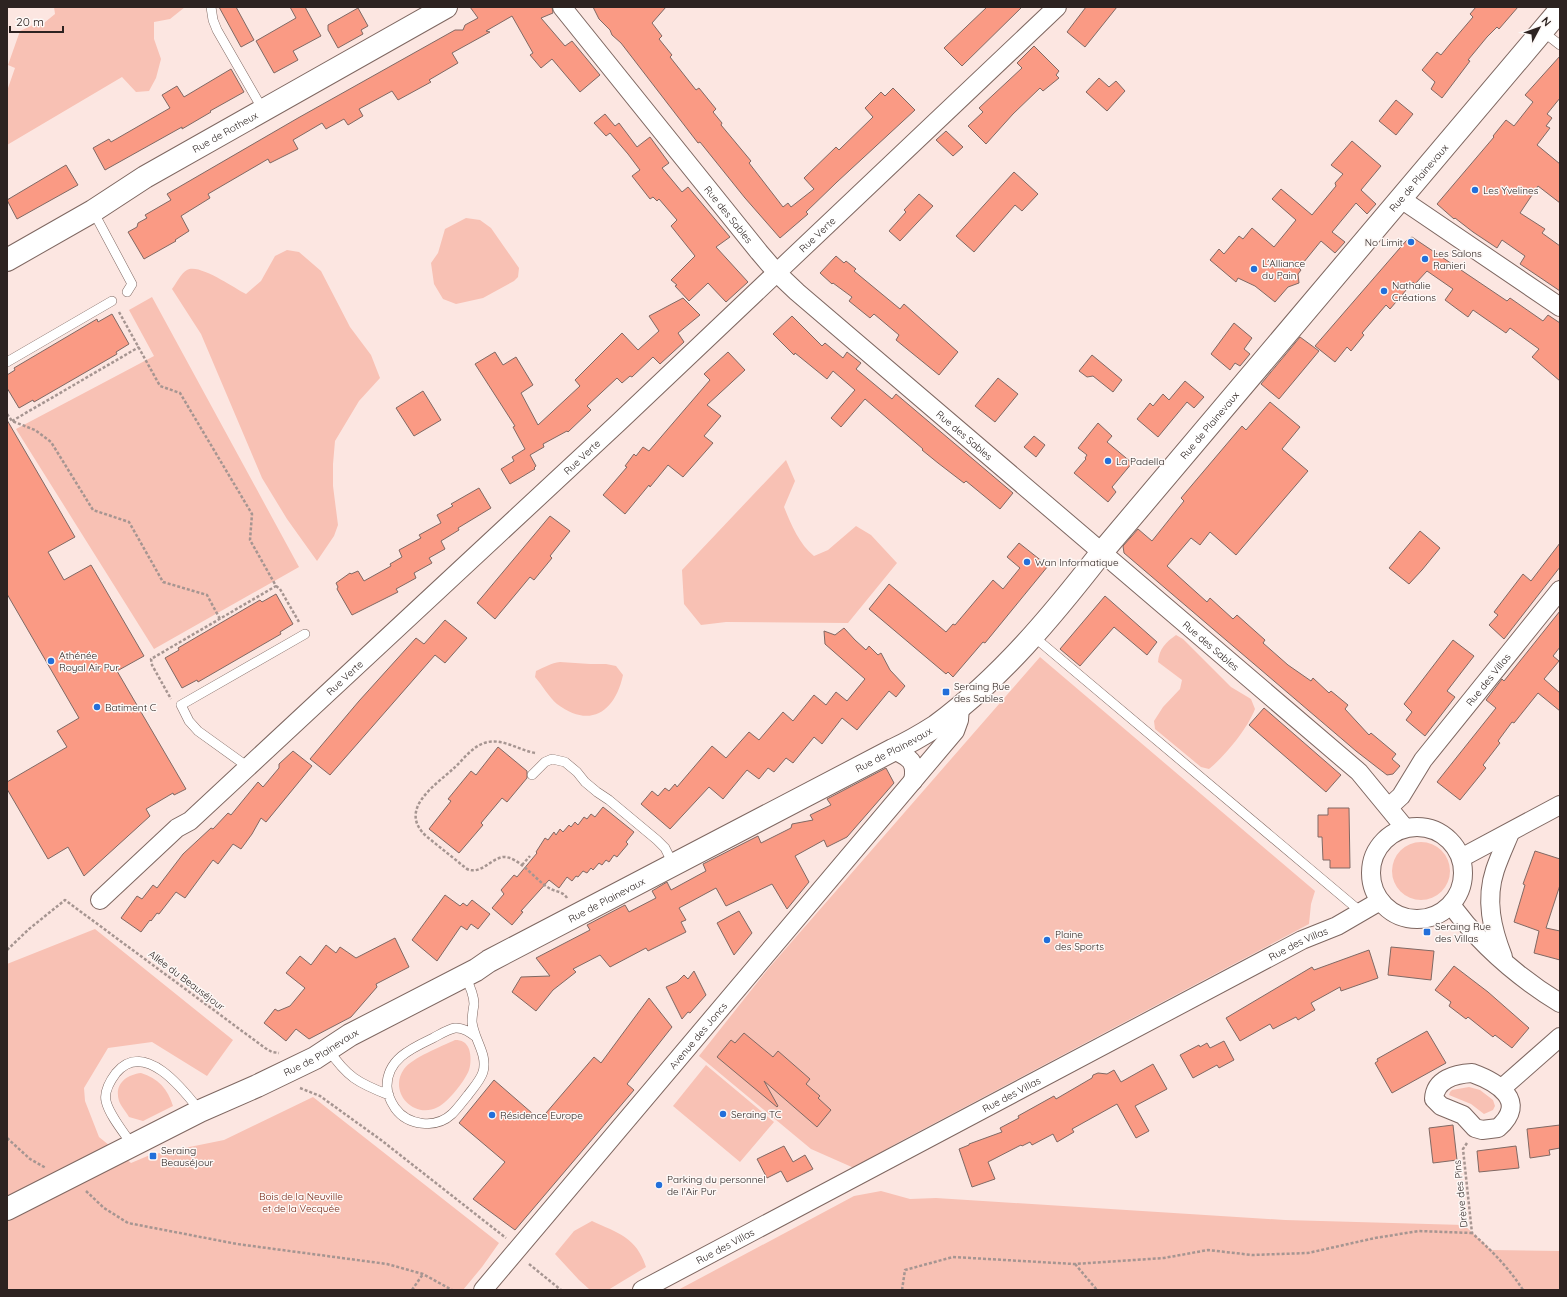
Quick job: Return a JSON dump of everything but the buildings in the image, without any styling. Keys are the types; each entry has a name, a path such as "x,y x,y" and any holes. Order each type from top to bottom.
{"street":[{"name":"Rue de Rotheux","path":"7,260 92,211 145,177 446,7"},
{"name":"Rue des Sables","path":"562,7 777,273 860,346 1358,772 1405,828"},
{"name":"Rue Verte","path":"100,900 177,828 190,821 415,612 777,273 1057,7"},
{"name":"Rue de Plainevaux","path":"7,1209 200,1111 277,1077 315,1058 350,1035 936,726 995,676 1033,636 1102,552 1560,10"},
{"path":"1401,199 1560,307"},
{"name":"Rue des Villas","path":"1388,808 1400,796 1423,760 1560,590"},
{"name":"Avenue des Joncs","path":"483,1290 582,1175 955,731 959,720 960,706"},
{"path":"893,750 907,756 912,763 915,771 913,781"},
{"path":"1461,858 1560,805"},
{"path":"1419,826 1426,827 1445,835 1455,846 1461,858 1464,875 1460,891 1451,905 1438,914 1422,919 1406,918 1392,912 1380,901 1373,887 1371,872 1373,857 1380,844 1391,834 1405,828 1419,826"},
{"path":"1506,963 1496,940 1492,924 1490,898 1494,871 1510,833"},
{"name":"Rue des Villas","path":"642,1290 1302,940 1332,928 1380,901"},
{"path":"1451,905 1474,932 1506,963 1534,986 1560,1004"},
{"path":"1502,1088 1560,1037"},
{"path":"1472,1073 1494,1082 1502,1088 1509,1098 1511,1109 1508,1116 1498,1128 1482,1130 1475,1128 1463,1115 1441,1106 1434,1098 1434,1090 1439,1084 1460,1074 1472,1073"}],"lane":[{"path":"212,7 213,20 217,30 263,110"},
{"path":"1542,31 1560,45"},
{"path":"92,211 132,284 127,292"},
{"path":"7,362 112,301"},
{"path":"248,766 198,730 189,721 181,706 306,634"},
{"path":"1033,636 1361,912"},
{"path":"532,775 545,762 552,759 565,762 577,772 585,782 657,840 664,848 673,864"},
{"path":"464,976 473,995 474,1002 472,1022 476,1037 482,1049 483,1072 475,1087 452,1114 443,1120 427,1124 413,1121 397,1111 389,1096 387,1084 390,1071 403,1054 453,1028 465,1029 476,1037"},
{"path":"328,1049 340,1067 361,1084 389,1096"},
{"path":"133,1146 106,1102 105,1094 119,1069 127,1064 138,1062 148,1063 158,1068 178,1084 200,1111"}],"path":[{"path":"112,301 160,386 180,393 252,514 250,540 276,586 280,589 306,634"},
{"path":"12,421 139,348"},
{"path":"7,414 12,421 35,430 52,442 93,510 129,522 163,582 207,595 220,619"},
{"path":"181,706 172,702 152,665 151,659 276,586"},
{"path":"552,759 543,754 521,750 504,742 498,741 482,744 471,751 459,764 425,794 417,811 417,824 420,830 467,869 472,871 477,870 502,858 508,858 522,865 548,888 564,893 567,898"},
{"path":"522,865 530,856"},
{"name":"Allée du Beauséjour","path":"7,950 66,900 265,1048 272,1052 280,1053"},
{"path":"300,1087 320,1096 381,1140 510,1241"},
{"name":"Drève des Pins","path":"1475,1128 1463,1150 1472,1233 1489,1249 1516,1279 1523,1290"},
{"path":"7,1138 30,1159 65,1179 80,1185 104,1208 128,1223 237,1244 387,1264 423,1274 452,1290"},
{"path":"902,1290 905,1270 953,1257 1074,1264 1164,1258 1208,1250 1252,1255 1308,1253 1375,1238 1419,1231 1472,1233"},
{"path":"528,1263 561,1290"},
{"path":"1074,1264 1097,1290"},
{"path":"412,1290 423,1274"}],"green space":[{"path":"54,7 185,7 170,19 154,22 154,39 161,59 156,78 149,91 136,92 122,77 7,145 7,91 15,68 8,65 20,31 33,25 44,23 55,14"},
{"path":"466,218 480,220 491,228 519,268 518,277 514,281 483,298 456,304 443,299 434,284 431,263 438,253 445,229"},
{"path":"287,250 299,252 321,271 350,327 371,355 380,378 359,401 335,441 333,486 338,525 334,536 317,561 287,519 262,478 201,334 172,289 187,270 192,269 208,273 246,294 261,281 275,256"},
{"path":"152,297 299,567 154,649 16,429 154,356 129,310"},
{"path":"786,460 795,481 784,507 796,533 804,546 814,556 828,550 856,526 871,535 897,563 848,623 726,622 701,625 684,604 682,570"},
{"path":"1176,635 1183,639 1231,687 1251,699 1255,709 1247,725 1235,741 1222,757 1209,769 1201,767 1155,729 1154,721 1163,707 1180,689 1182,680 1158,662 1160,653 1164,646"},
{"name":"Plaine des Sports","path":"1040,657 1315,891 1311,904 1309,924 899,1142 854,1168 811,1149 699,1056 768,969"},
{"path":"560,662 606,664 616,666 623,675 614,699 599,713 590,716 580,715 569,711 557,704 535,677 536,671 551,664"},
{"path":"1421,842 1432,844 1445,855 1448,860 1450,871 1448,882 1437,895 1432,898 1421,900 1410,898 1397,887 1394,882 1392,871 1394,860 1405,847 1410,844"},
{"name":"Bois de la Neuville et de la Vecquée","path":"95,929 233,1040 207,1076 152,1042 108,1048 84,1088 85,1101 99,1137 131,1163 150,1155 224,1140 313,1097 499,1243 463,1290 7,1290 7,964"},
{"path":"455,1040 465,1043 470,1051 470,1068 464,1080 456,1091 438,1107 429,1110 420,1110 412,1106 401,1094 399,1086 400,1077 404,1069 420,1057"},
{"name":"Seraing TC","path":"706,1065 774,1122 740,1162 673,1106"},
{"path":"141,1073 147,1075 162,1085 173,1106 143,1121 129,1117 119,1101 118,1095 118,1090 122,1081 126,1078"},
{"path":"1469,1087 1480,1090 1493,1100 1495,1106 1493,1110 1484,1114 1471,1104 1449,1095 1452,1090"},
{"path":"881,1191 910,1199 936,1198 1285,1220 1464,1225 1491,1250 1560,1251 1560,1290 678,1290 854,1196"},
{"path":"592,1221 618,1233 631,1242 642,1257 646,1267 608,1290 589,1289 555,1254 574,1231"}],"place":[{"name":"Les Yvelines","path":"1475,190"},
{"name":"No Limit","path":"1411,242"},
{"name":"Les Salons Ranieri","path":"1425,259"},
{"name":"L'Alliance du Pain","path":"1254,269"},
{"name":"Nathalie Créations","path":"1384,291"},
{"name":"La Padella","path":"1108,461"},
{"name":"Wan Informatique","path":"1027,562"},
{"name":"Athénée Royal Air Pur","path":"51,661"},
{"name":"Seraing Rue des Sables","path":"946,692"},
{"name":"Batiment C","path":"97,707"},
{"name":"Seraing Rue des Villas","path":"1427,932"},
{"name":"Plaine des Sports","path":"1047,940"},
{"name":"Seraing TC","path":"723,1114"},
{"name":"Résidence Europe","path":"492,1115"},
{"name":"Seraing Beauséjour","path":"153,1156"},
{"name":"Parking du personnel de l'Air Pur","path":"659,1185"}]}
